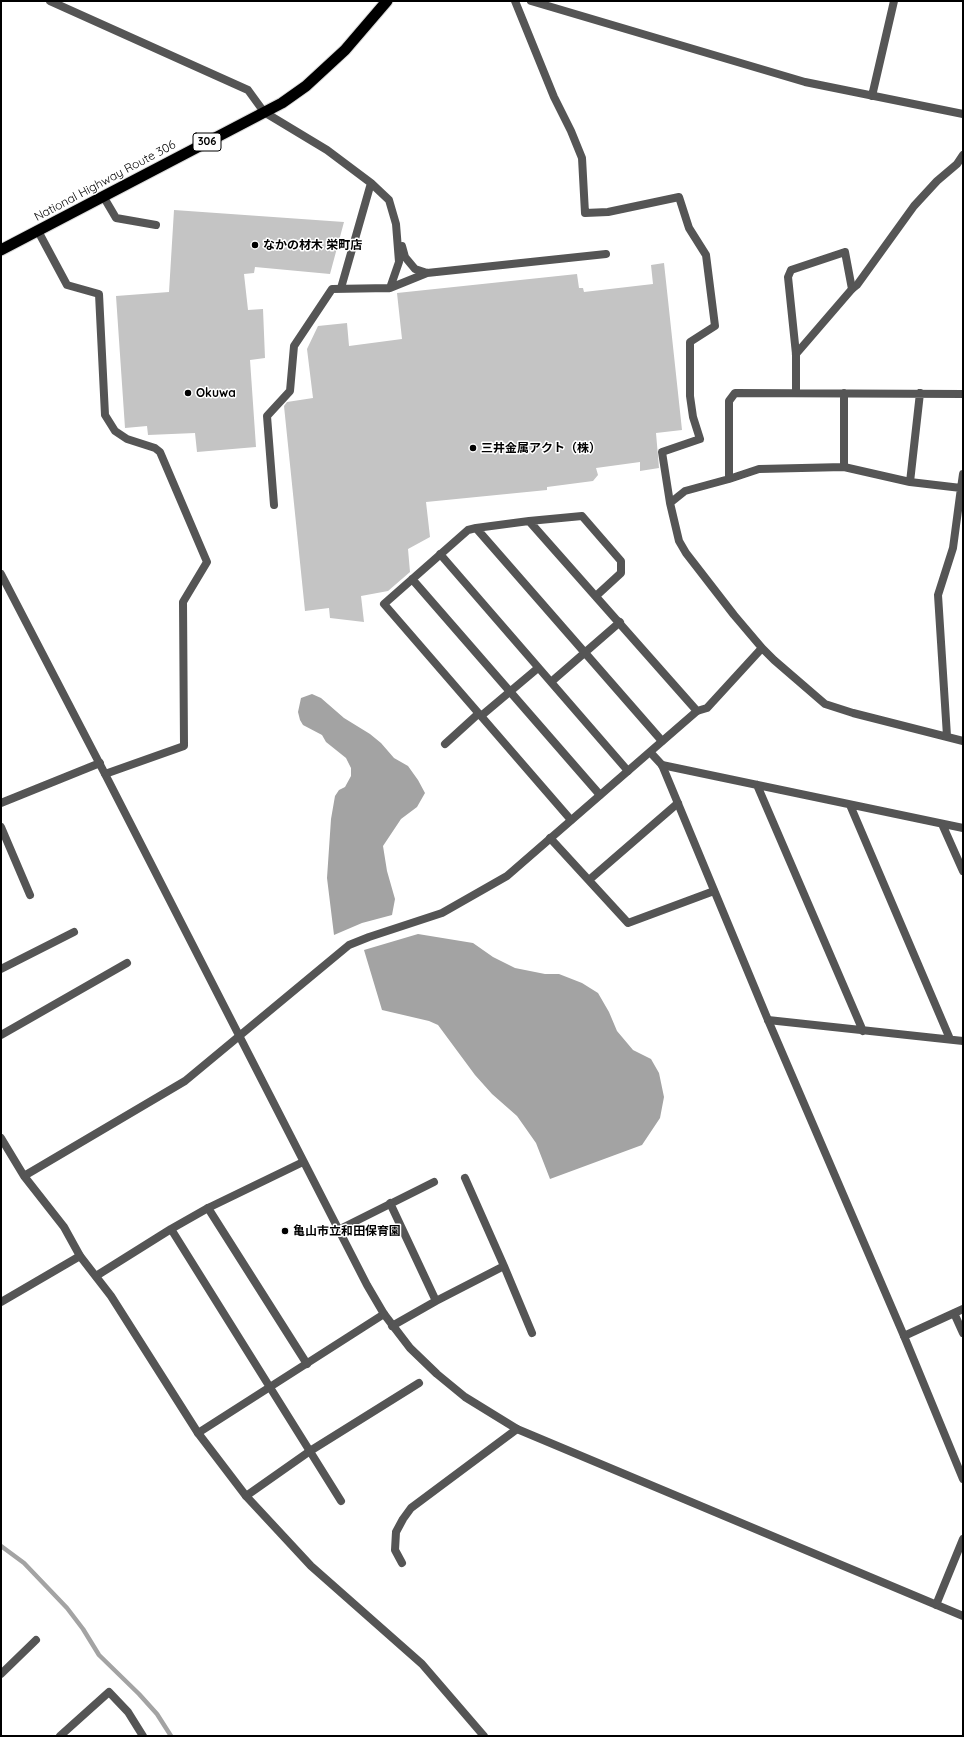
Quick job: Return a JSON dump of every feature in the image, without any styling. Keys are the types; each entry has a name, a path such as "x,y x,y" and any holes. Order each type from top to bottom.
{"highway":[{"name":"National Highway Route 306","path":"1,250 282,103 306,86 345,50 387,1"}],"street":[{"path":"50,1 248,90 264,112 327,150 371,183 389,200 405,257 415,269 427,273"},
{"path":"516,1 554,97 571,130 582,158 585,213 608,212 679,197 689,228 706,255 715,326 690,342 690,396 693,417 700,439 662,452 670,503 680,541 686,553 734,615 762,648 825,704 853,713 963,740"},
{"path":"531,1 806,82 963,114"},
{"path":"872,96 894,1"},
{"path":"796,354 857,285 914,206 937,181 957,164 963,155"},
{"path":"341,288 371,183"},
{"path":"103,196 116,218 156,225"},
{"path":"390,288 399,262 396,224"},
{"path":"38,231 67,285 99,294 105,415 115,431 126,440 155,448 160,452 207,562 183,602 184,746 105,774"},
{"path":"796,392 796,354 788,277 791,270 845,252 852,289"},
{"path":"274,505 267,416 290,391 294,346 332,289 390,288 427,273 606,254"},
{"path":"730,479 729,401 735,392 963,394"},
{"path":"844,393 844,467"},
{"path":"910,482 920,393"},
{"path":"670,503 685,491 730,479 759,469 844,467 910,482 962,489"},
{"path":"947,736 938,595 953,548 963,474"},
{"path":"571,820 384,604 468,530 529,521 582,516 621,561 621,573 596,596"},
{"path":"529,521 620,622 697,711"},
{"path":"476,528 662,741"},
{"path":"440,554 628,771"},
{"path":"1,574 100,763 338,1230 384,1314 410,1348 437,1374 465,1397 516,1429 963,1616"},
{"path":"412,579 600,795"},
{"path":"551,682 620,622"},
{"path":"24,1176 185,1081 350,945 369,937 442,913 506,876 697,711 707,708 762,648"},
{"path":"445,744 538,668"},
{"path":"650,752 662,765 768,1020 904,1336 963,1479"},
{"path":"1,803 100,763"},
{"path":"662,765 850,805 874,808 963,828"},
{"path":"757,785 863,1031"},
{"path":"589,880 678,803"},
{"path":"850,805 950,1039"},
{"path":"942,824 963,871"},
{"path":"1,827 30,895"},
{"path":"550,838 628,923 714,891"},
{"path":"1,969 74,932"},
{"path":"1,1035 127,962"},
{"path":"768,1020 963,1041"},
{"path":"1,1138 24,1176 64,1227 80,1256 111,1296 198,1433 246,1496 311,1566 422,1664 484,1736"},
{"path":"96,1276 171,1228 208,1208 303,1162"},
{"path":"466,1178 532,1334"},
{"path":"338,1230 434,1182"},
{"path":"390,1203 436,1301"},
{"path":"208,1208 308,1364"},
{"path":"171,1228 341,1501"},
{"path":"1,1302 80,1256"},
{"path":"392,1326 436,1301 504,1266"},
{"path":"904,1336 963,1309"},
{"path":"954,1313 963,1333"},
{"path":"198,1433 384,1314"},
{"path":"246,1496 310,1451 419,1383"},
{"path":"402,1563 395,1550 396,1532 403,1519 412,1508 516,1429"},
{"path":"936,1605 963,1539"},
{"path":"2,1671 36,1640"},
{"path":"60,1736 109,1692 128,1712 143,1736"}],"shaded area":[{"path":"312,694 321,698 344,718 370,734 381,743 394,758 408,766 425,793 417,807 401,819 383,846 387,871 395,899 392,915 362,923 334,935 327,878 331,819 335,796 339,790 345,787 351,776 351,768 346,758 326,742 322,735 303,725 300,720 298,712 301,698"},
{"path":"418,934 473,943 493,957 515,968 545,974 559,974 582,983 598,993 609,1012 617,1031 633,1050 651,1059 659,1073 664,1097 660,1118 642,1145 550,1179 536,1143 517,1116 492,1094 475,1075 438,1025 429,1021 382,1010 364,950"}],"building":[{"name":"Okuwa","path":"174,210 344,222 330,274 255,267 254,273 244,274 248,310 263,309 265,358 250,360 256,447 197,452 195,433 148,435 147,426 125,428 116,296 169,292"},
{"name":"三井金属アクト（株）","path":"664,263 682,430 656,433 659,468 640,471 640,462 596,468 598,475 593,481 547,487 547,490 426,502 430,537 408,549 410,572 388,591 361,596 364,622 330,618 329,608 305,611 284,406 287,402 313,398 307,349 318,326 347,323 349,346 402,339 397,293 577,274 579,288 583,288 584,292 653,284 651,265"}],"waterway":[{"path":"1,1546 24,1563 67,1608 83,1629 99,1655 157,1714 171,1736"}],"place":[{"name":"なかの材木 栄町店","path":"255,245"},
{"name":"Okuwa","path":"188,393"},
{"name":"三井金属アクト（株）","path":"473,448"},
{"name":"亀山市立和田保育園","path":"285,1231"}]}
